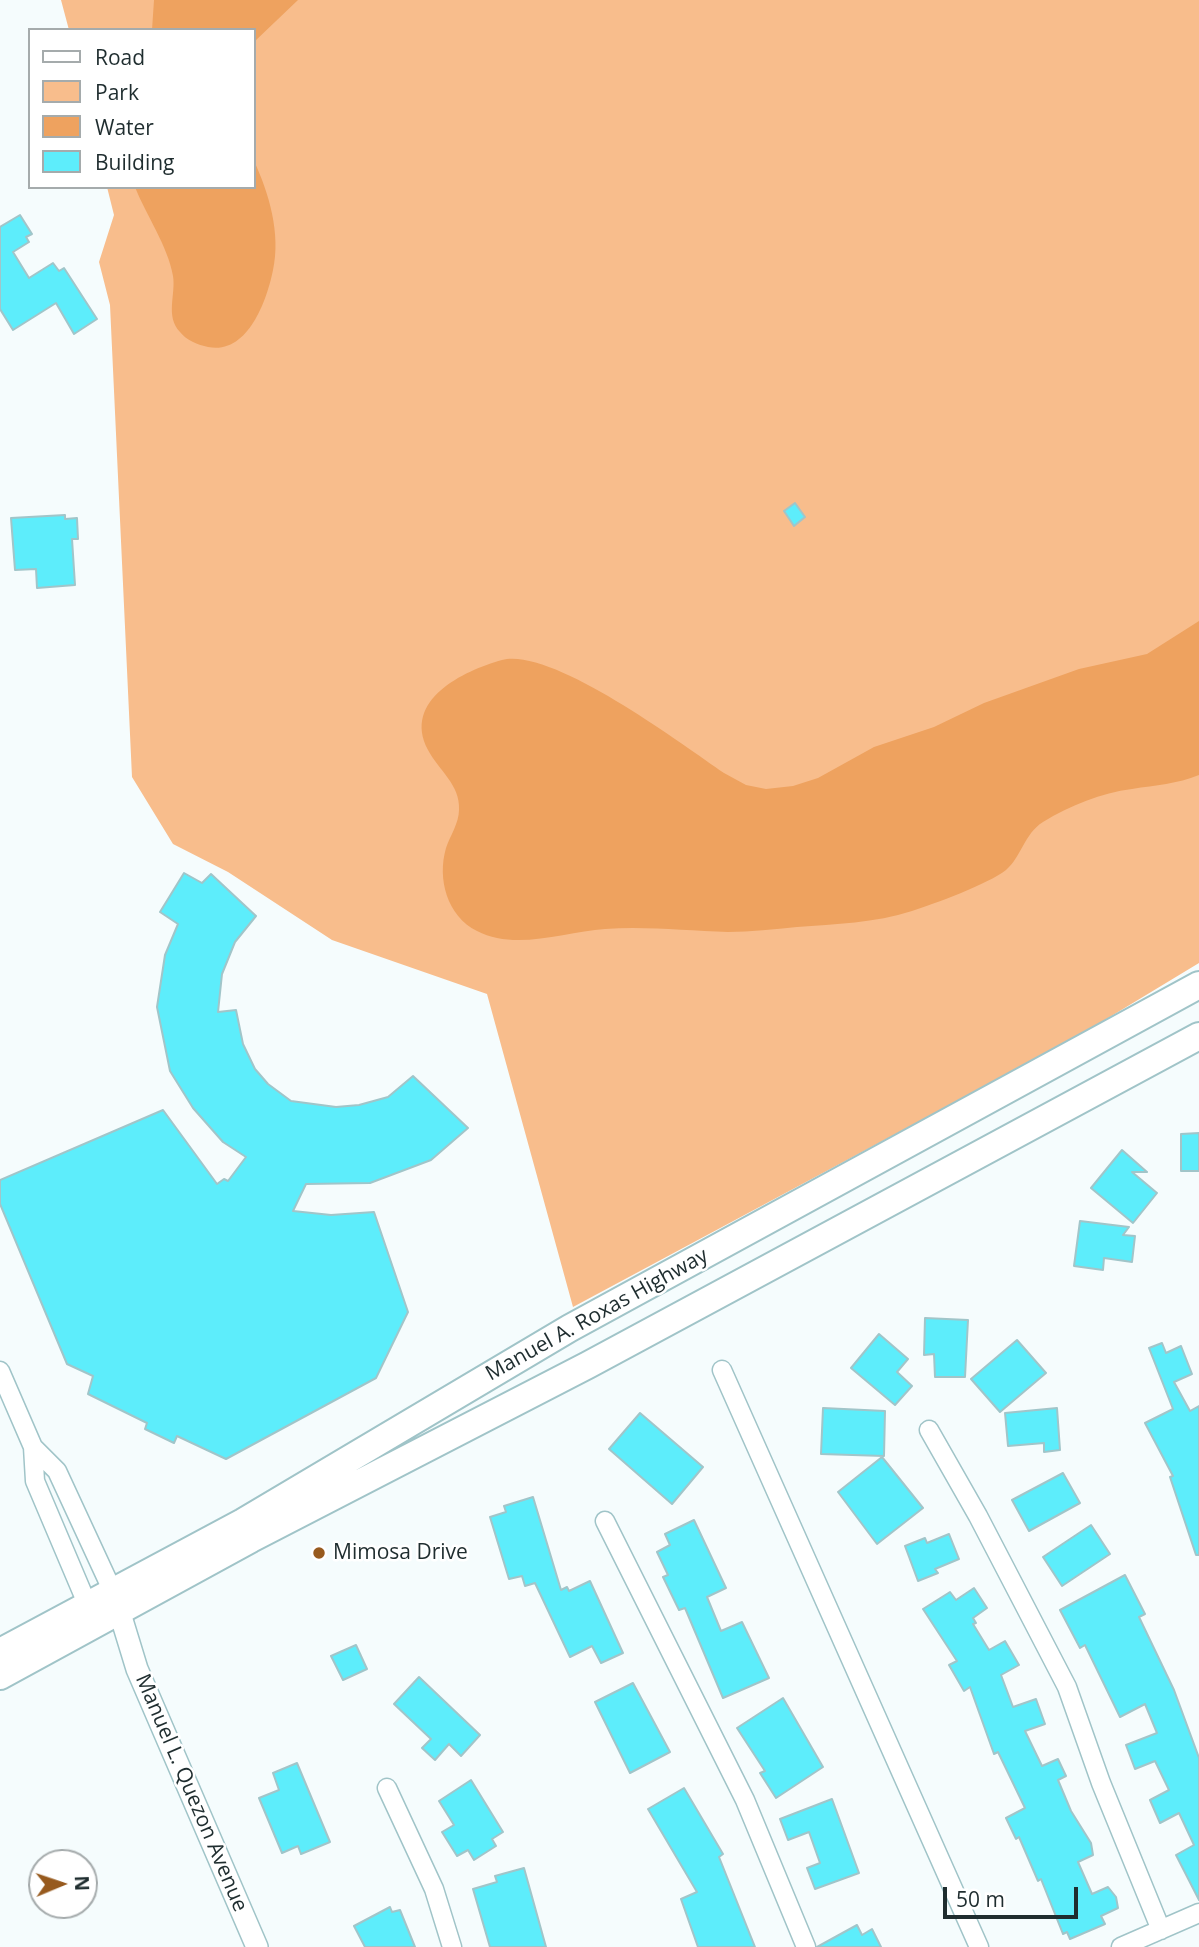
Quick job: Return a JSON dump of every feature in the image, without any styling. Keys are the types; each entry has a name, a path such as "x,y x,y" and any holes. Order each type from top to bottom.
{"main road":[{"name":"Manuel A. Roxas Highway","path":"117,1601 243,1522 570,1328 1199,985"},
{"name":"Manuel A. Roxas Highway","path":"0,1652 92,1614 588,1365 1199,1036"},
{"name":"Manuel A. Roxas Highway","path":"0,1676 92,1614"}],"street":[{"path":"722,1370 979,1947"},
{"path":"0,1371 33,1447 35,1481 92,1614 125,1639"},
{"path":"929,1430 978,1516 1068,1687 1101,1783 1161,1930"},
{"path":"33,1447 57,1471 117,1601"},
{"path":"605,1521 745,1800 806,1947"},
{"name":"Manuel L. Quezon Avenue","path":"117,1601 125,1639 257,1947"},
{"path":"387,1787 434,1889 452,1947"},
{"path":"1121,1947 1199,1913"}],"green space":[{"path":"61,0 1199,0 1199,963 1080,1035 573,1307 487,994 332,940 228,872 173,844 132,777 110,305 99,262 114,215 108,189 256,189 256,28 68,28"}],"water":[{"path":"154,0 298,0 256,40 256,28 152,28"},
{"path":"256,166 272,214 275,256 270,282 260,310 245,334 234,343 222,347 208,347 193,342 180,332 173,319 173,276 162,242 136,189 256,189"},
{"path":"1199,621 1199,775 1109,793 1064,810 1037,827 1006,870 933,904 884,918 840,924 737,932 620,928 540,939 507,940 477,931 467,924 458,916 447,895 444,860 458,820 458,801 453,785 428,750 422,732 423,716 430,702 441,690 455,680 487,665 502,660 524,660 552,668 615,700 724,773 746,785 766,789 793,786 818,778 874,747 934,727 984,703 1079,669 1147,654"}],"building":[{"path":"20,215 32,234 26,237 29,242 13,252 29,278 53,263 59,271 64,268 97,319 74,334 56,303 13,330 0,309 0,227"},
{"path":"795,503 805,517 794,526 784,511"},
{"path":"65,515 65,519 77,518 78,539 72,539 75,585 37,588 36,569 15,570 11,518"},
{"path":"184,873 202,883 211,874 256,916 235,942 222,974 218,1012 236,1010 243,1044 255,1069 268,1084 291,1101 336,1107 359,1105 388,1097 413,1076 468,1128 431,1160 370,1183 306,1184 293,1211 331,1215 374,1212 408,1312 376,1378 226,1459 177,1436 174,1443 145,1429 147,1423 88,1394 93,1376 67,1364 0,1204 0,1180 163,1110 217,1184 224,1179 228,1181 246,1157 223,1142 193,1108 170,1071 157,1007 165,955 178,924 160,912"},
{"path":"1199,1133 1199,1171 1181,1171 1181,1134"},
{"path":"1122,1150 1147,1172 1132,1172 1157,1193 1133,1223 1091,1188"},
{"path":"1080,1221 1129,1227 1123,1235 1135,1236 1132,1262 1104,1258 1103,1270 1074,1266"},
{"path":"925,1318 968,1320 965,1377 935,1377 934,1354 924,1355"},
{"path":"879,1334 908,1359 897,1372 912,1386 895,1405 851,1368"},
{"path":"1017,1340 1046,1373 1000,1412 971,1379"},
{"path":"1162,1343 1166,1353 1181,1346 1192,1374 1174,1382 1190,1411 1199,1406 1199,1555 1196,1555 1170,1477 1173,1476 1145,1423 1173,1409 1149,1348"},
{"path":"823,1408 885,1411 884,1456 821,1454"},
{"path":"1057,1408 1060,1450 1044,1452 1044,1443 1008,1446 1005,1413"},
{"path":"640,1413 703,1467 672,1504 609,1449"},
{"path":"882,1457 923,1508 877,1544 838,1492"},
{"path":"1063,1473 1080,1503 1029,1531 1012,1500"},
{"path":"533,1497 561,1590 567,1587 569,1591 590,1581 623,1653 601,1663 592,1646 570,1657 535,1583 525,1586 522,1576 509,1579 490,1517 506,1512 504,1506"},
{"path":"694,1520 726,1588 707,1597 721,1631 742,1622 769,1678 723,1698 685,1608 679,1610 663,1577 668,1575 657,1552 670,1545 665,1534"},
{"path":"1091,1525 1110,1554 1062,1586 1043,1557"},
{"path":"949,1534 959,1559 935,1569 938,1573 918,1581 905,1546 925,1538 927,1543"},
{"path":"1125,1575 1145,1614 1139,1617 1174,1690 1199,1758 1199,1900 1176,1855 1194,1845 1179,1813 1160,1823 1150,1800 1169,1790 1155,1761 1135,1769 1126,1745 1157,1733 1145,1704 1120,1717 1085,1645 1080,1648 1060,1610"},
{"path":"974,1588 987,1608 973,1618 976,1623 973,1624 989,1650 1005,1641 1019,1665 1001,1675 1013,1707 1036,1699 1045,1724 1025,1731 1042,1766 1058,1759 1066,1776 1058,1780 1071,1811 1091,1843 1093,1855 1078,1862 1092,1894 1108,1887 1116,1897 1118,1908 1101,1916 1105,1924 1070,1939 1067,1932 1063,1934 1041,1879 1038,1881 1019,1837 1016,1839 1006,1818 1025,1808 998,1752 994,1754 970,1687 964,1691 949,1665 957,1661 923,1609 950,1592 956,1600"},
{"path":"356,1645 367,1669 343,1680 331,1656"},
{"path":"419,1677 480,1735 461,1756 449,1744 435,1760 422,1748 431,1739 394,1704"},
{"path":"633,1683 670,1752 630,1773 595,1702"},
{"path":"783,1698 823,1767 776,1798 760,1773 765,1771 737,1728"},
{"path":"297,1763 330,1842 301,1854 298,1846 282,1853 259,1798 279,1790 273,1773"},
{"path":"471,1780 503,1832 492,1839 496,1846 474,1860 468,1850 457,1856 442,1832 454,1825 439,1801"},
{"path":"684,1788 723,1854 719,1857 755,1947 698,1947 681,1899 697,1892 648,1809"},
{"path":"832,1799 859,1873 815,1889 807,1868 820,1863 809,1832 788,1840 780,1819"},
{"path":"524,1868 546,1947 490,1947 473,1889 497,1882 495,1876"},
{"path":"390,1907 392,1912 400,1910 415,1947 365,1947 354,1926"},
{"path":"857,1925 862,1935 872,1929 881,1947 817,1947"}],"place":[{"name":"Mimosa Drive","path":"319,1553"}]}
